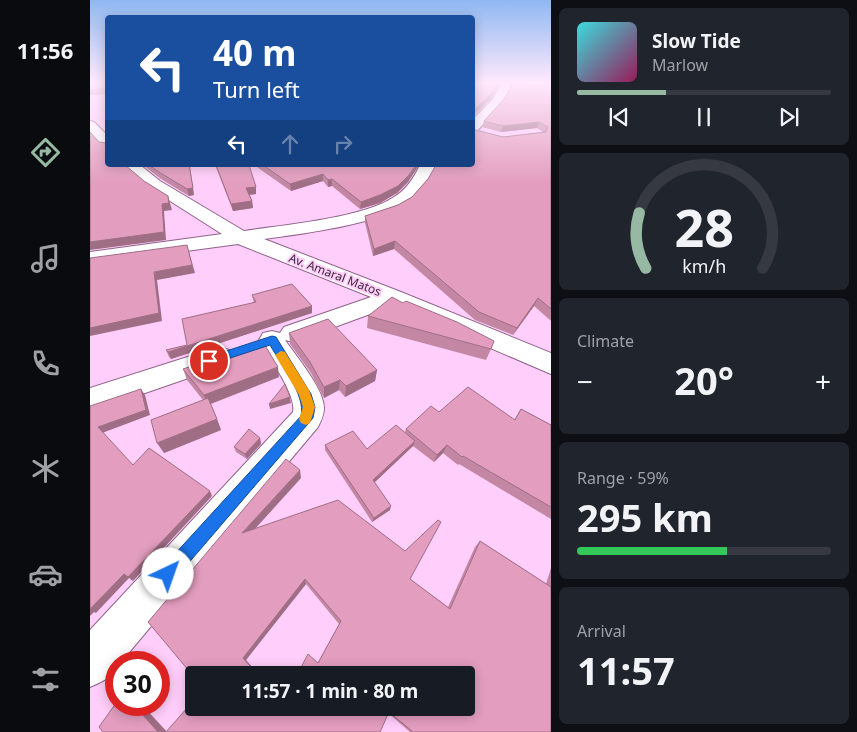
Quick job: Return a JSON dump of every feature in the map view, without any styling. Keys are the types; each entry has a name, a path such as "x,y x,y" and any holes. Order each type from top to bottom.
{"street":[{"path":"475,126 484,116"},
{"path":"475,130 486,135"},
{"name":"Av. Amaral Matos","path":"133,167 154,184 242,238 393,297 551,364"},
{"path":"90,258 242,238 357,216 396,203 415,185 427,167"},
{"path":"90,400 252,347 393,297"},
{"path":"90,664 307,418 309,407 305,394 252,347"}],"building":[{"path":"488,116 551,116 551,309 538,298 517,328 479,312 395,241 374,249 365,216 398,205 412,197 428,179 435,167 475,167 475,130 503,137 546,132 548,127 539,122 503,126 484,121"},
{"path":"90,132 99,142 105,143 105,167 127,167 144,181 168,196 169,203 162,204 164,232 90,242"},
{"path":"152,167 189,167 193,188 187,189"},
{"path":"217,167 250,167 256,187 246,188 252,201 231,204"},
{"path":"266,167 415,167 398,186 361,202 332,179 328,180 323,174 290,184"},
{"path":"187,245 192,265 154,272 159,313 90,328 90,258"},
{"path":"292,284 312,306 168,352 166,350 187,345 182,319 256,302 252,295"},
{"path":"392,297 403,303 406,301 457,322 494,341 491,349 368,316"},
{"path":"328,319 377,370 346,386 340,380 324,387 310,362 289,333"},
{"path":"263,342 278,367 204,395 183,369"},
{"path":"285,384 290,397 269,404"},
{"path":"468,387 515,420 521,409 551,425 551,507 462,457 447,445 437,455 406,429 431,406 439,412"},
{"path":"141,389 146,410 98,427 133,465 149,448 210,491 128,577 124,574 90,609 90,406"},
{"path":"208,398 217,419 157,443 151,420"},
{"path":"396,425 415,441 373,480 391,506 374,518 325,445 353,431 367,449"},
{"path":"249,429 260,438 245,454 234,447"},
{"path":"286,459 300,470 242,533 338,500 405,551 438,520 441,522 410,579 450,609 480,541 551,587 551,732 413,732 394,716 475,716 475,666 302,666 308,654 318,663 341,621 305,579 243,658 250,666 185,666 148,622"},
{"path":"185,710 185,716 387,716 380,732 166,732"},
{"path":"107,716 144,716 158,732 103,732 99,727"}],"slow traffic":[{"path":"281,355 305,394 309,407 306,419"}],"route":[{"path":"168,574 307,418 309,407 305,394 272,340 209,361"}]}
